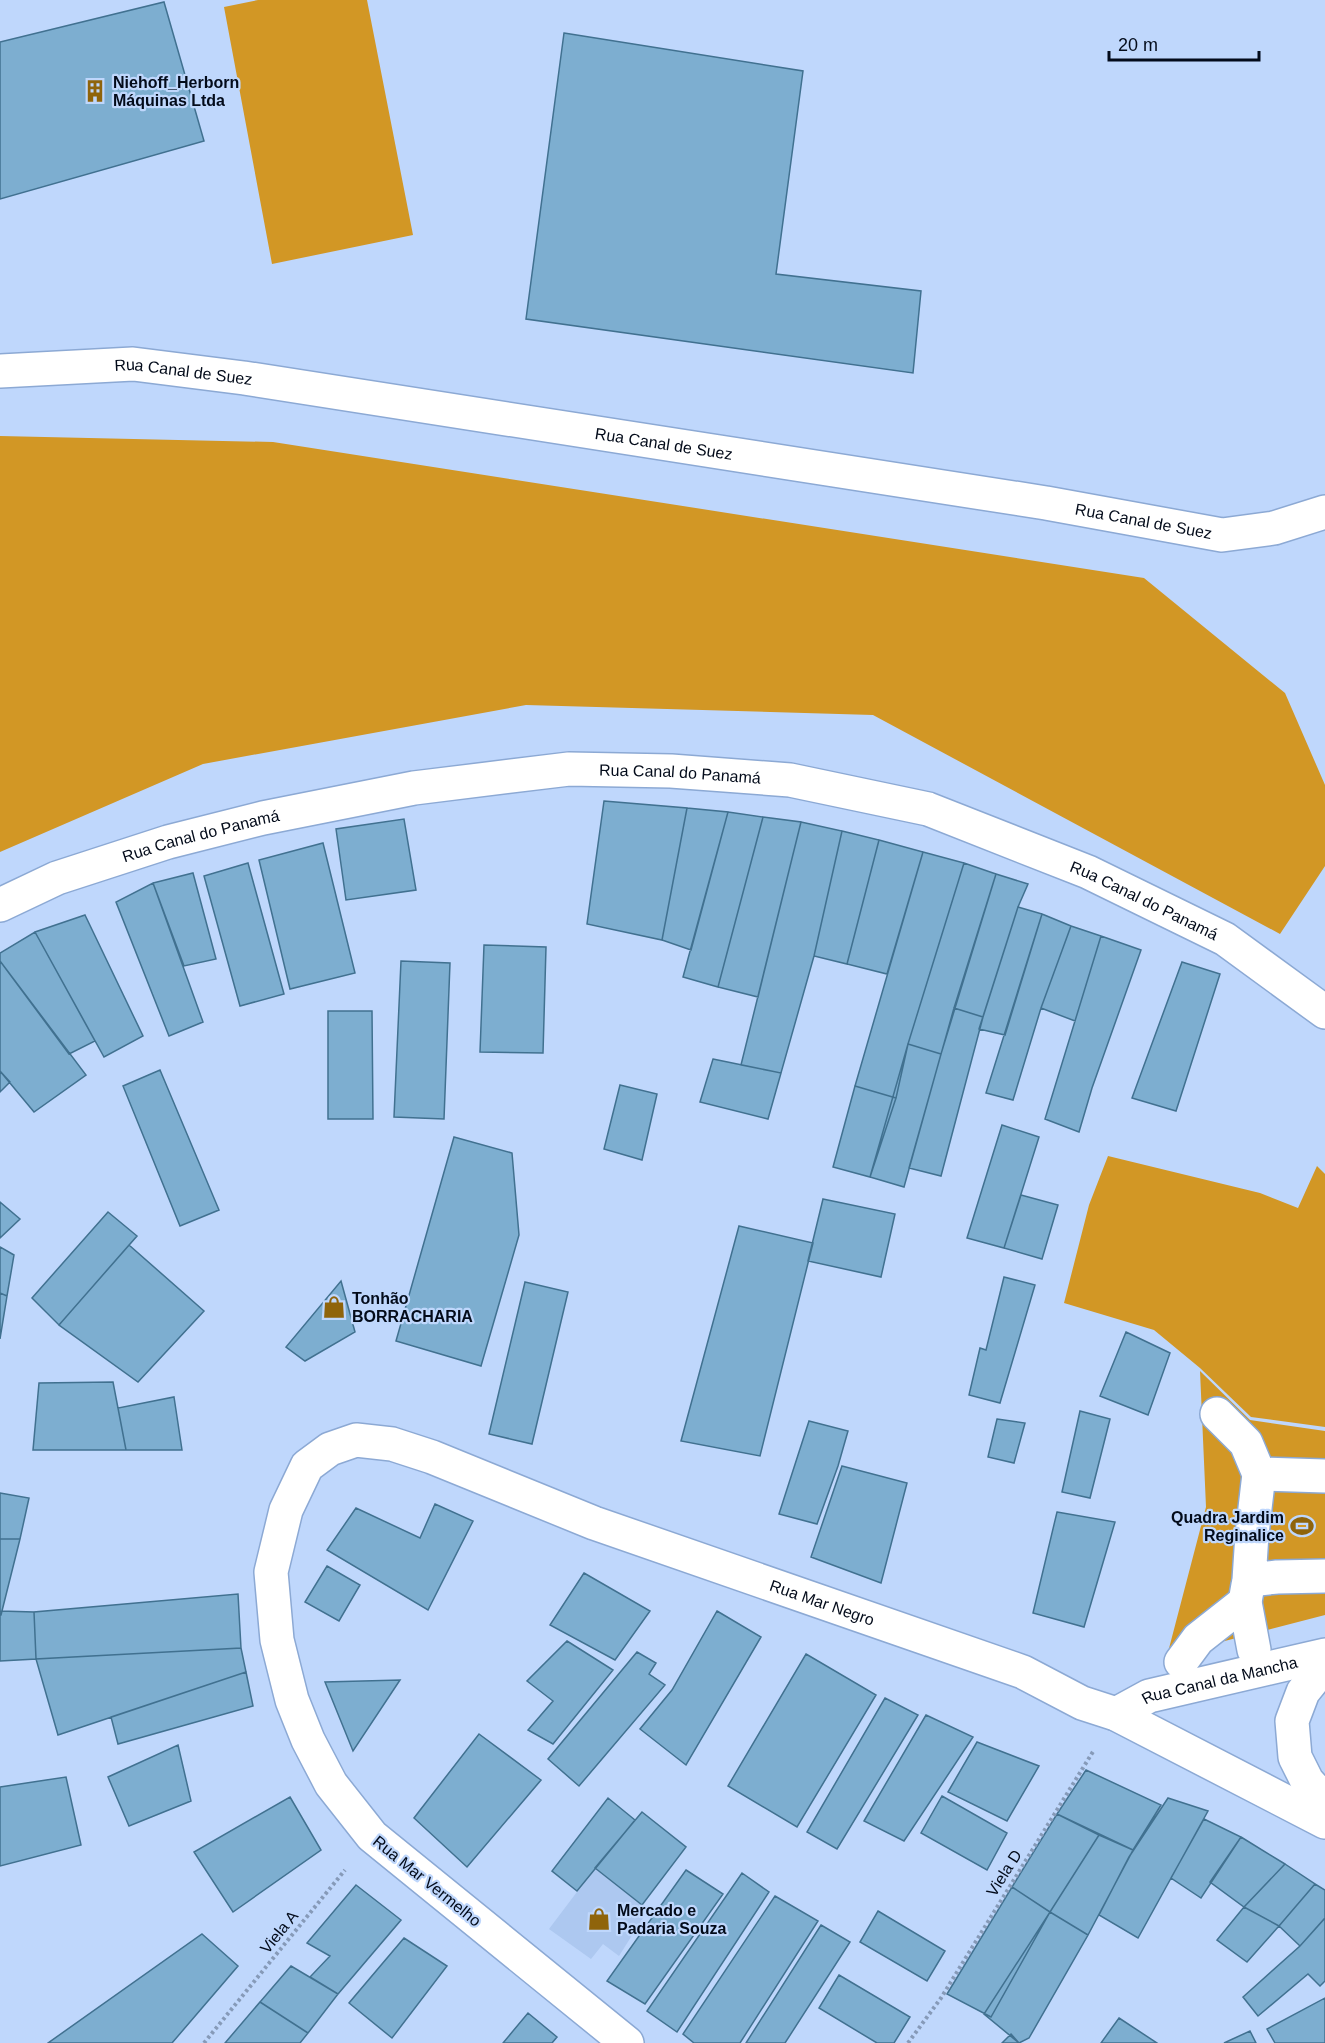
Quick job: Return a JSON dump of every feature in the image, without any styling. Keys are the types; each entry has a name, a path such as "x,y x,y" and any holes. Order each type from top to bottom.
{"street":[{"name":"Rua Canal de Suez","path":"0,371 133,363 232,376 1046,503 1221,535 1274,528 1325,512"},
{"name":"Rua Canal do Panamá","path":"0,905 57,878 168,842 262,818 414,788 569,769 671,771 790,780 928,809 1088,872 1225,939 1325,1012"},
{"path":"1217,1414 1246,1443 1259,1474 1247,1591 1254,1650"},
{"name":"Rua Mar Negro","path":"307,1466 330,1449 356,1440 392,1444 432,1457 594,1523 1023,1672 1082,1703 1116,1714 1325,1822"},
{"name":"Rua Mar Vermelho","path":"307,1466 286,1510 271,1572 277,1640 292,1701 308,1740 332,1784 372,1836 627,2043"},
{"path":"1259,1474 1325,1476"},
{"path":"1181,1662 1198,1639 1247,1591 1277,1577 1325,1576"},
{"name":"Rua Canal da Mancha","path":"1116,1714 1149,1696 1325,1655"},
{"path":"1325,1665 1303,1692 1292,1721 1295,1757 1307,1782 1325,1801"}],"path":[{"name":"Viela D","path":"909,2043 941,1998 1116,1714"},
{"name":"Viela A","path":"204,2043 372,1836"}],"shaded area":[{"path":"258,0 367,0 413,235 272,264 224,7"},
{"path":"0,436 273,442 1144,578 1285,693 1325,785 1325,866 1280,934 873,715 526,705 203,764 0,852"},
{"path":"1108,1156 1260,1193 1298,1208 1317,1166 1325,1174 1325,1427 1251,1417 1200,1368 1154,1330 1064,1303 1089,1205"},
{"path":"1200,1371 1250,1420 1325,1431 1325,1615 1167,1656 1206,1507"},
{"name":"Mercado e Padaria Souza","path":"595,1868 648,1910 619,1956 603,1944 591,1959 549,1929"}],"building":[{"name":"Niehoff_Herborn Máquinas Ltda","path":"164,2 204,141 0,199 0,42"},
{"path":"564,33 803,71 776,274 921,291 913,373 526,319"},
{"path":"604,801 687,808 662,940 587,924"},
{"path":"687,808 728,812 691,950 662,940"},
{"path":"728,812 763,817 718,987 683,977"},
{"path":"763,817 801,822 758,997 718,987"},
{"path":"404,819 416,890 346,900 336,829"},
{"path":"801,822 842,831 814,956 781,1073 741,1065"},
{"path":"842,831 879,840 847,964 814,956"},
{"path":"879,840 923,852 887,974 847,964"},
{"path":"323,843 355,973 290,989 259,860"},
{"path":"923,852 964,863 908,1044 896,1098 855,1086"},
{"path":"248,863 284,994 240,1006 204,876"},
{"path":"964,863 996,874 941,1054 908,1044"},
{"path":"193,873 216,959 184,966 153,883"},
{"path":"996,874 1028,884 1018,907 983,1017 954,1008"},
{"path":"153,883 203,1022 169,1036 116,902"},
{"path":"1018,907 1042,914 1005,1035 979,1029"},
{"path":"1042,914 1071,926 1041,1008 1013,1100 986,1093"},
{"path":"85,915 143,1036 104,1057 35,932"},
{"path":"1071,926 1101,936 1075,1021 1041,1008"},
{"path":"35,932 95,1041 69,1054 0,961 0,953"},
{"path":"1101,936 1141,950 1092,1088 1079,1132 1045,1119"},
{"path":"484,945 546,947 543,1053 480,1052"},
{"path":"0,961 86,1075 34,1112 0,1071"},
{"path":"401,961 450,963 444,1119 394,1117"},
{"path":"1182,962 1220,974 1176,1111 1132,1098"},
{"path":"954,1008 983,1017 941,1176 909,1168"},
{"path":"328,1011 372,1011 373,1119 328,1119"},
{"path":"908,1044 941,1054 904,1187 870,1177"},
{"path":"713,1059 781,1073 768,1119 700,1102"},
{"path":"160,1070 219,1210 180,1226 123,1086"},
{"path":"0,1071 10,1082 0,1092"},
{"path":"620,1085 657,1094 642,1160 604,1149"},
{"path":"855,1086 896,1098 870,1177 833,1167"},
{"path":"1002,1125 1039,1137 1004,1248 967,1238"},
{"path":"454,1137 512,1153 519,1235 481,1366 396,1341"},
{"path":"1021,1195 1058,1205 1042,1259 1004,1248"},
{"path":"823,1199 895,1214 881,1277 808,1261"},
{"path":"0,1202 20,1219 0,1238"},
{"path":"108,1212 137,1236 59,1325 32,1298"},
{"path":"739,1226 813,1243 760,1456 681,1441"},
{"path":"129,1245 204,1311 138,1382 59,1325"},
{"path":"0,1247 14,1255 7,1296 0,1293"},
{"path":"1004,1277 1035,1285 1000,1403 969,1395 980,1348 986,1350"},
{"name":"Tonhão BORRACHARIA","path":"341,1281 355,1332 305,1361 286,1347"},
{"path":"525,1282 568,1292 532,1444 489,1434"},
{"path":"0,1293 7,1296 0,1339"},
{"path":"1126,1332 1170,1353 1148,1415 1100,1396"},
{"path":"113,1382 126,1450 33,1450 39,1383"},
{"path":"174,1397 182,1450 126,1450 118,1408"},
{"path":"1080,1411 1110,1419 1090,1498 1062,1492"},
{"path":"997,1419 1025,1423 1014,1463 988,1457"},
{"path":"809,1421 848,1431 817,1524 779,1514"},
{"path":"842,1466 907,1483 881,1583 811,1557"},
{"path":"0,1493 29,1498 20,1539 0,1539"},
{"path":"435,1504 473,1521 428,1610 327,1550 356,1508 420,1538"},
{"path":"1057,1512 1115,1522 1084,1627 1033,1613"},
{"path":"0,1539 20,1539 1,1615 0,1615"},
{"path":"327,1566 360,1585 339,1621 305,1602"},
{"path":"584,1573 650,1611 615,1660 550,1625"},
{"path":"238,1594 241,1648 36,1659 34,1612"},
{"path":"0,1611 34,1612 36,1659 0,1661"},
{"path":"717,1611 761,1637 686,1765 640,1729 672,1690"},
{"path":"567,1641 613,1670 553,1744 528,1730 553,1701 527,1681"},
{"path":"241,1648 246,1672 58,1735 36,1659"},
{"path":"637,1652 656,1663 649,1674 665,1685 579,1786 548,1759"},
{"path":"806,1654 876,1695 797,1827 728,1786"},
{"path":"246,1672 253,1706 118,1744 111,1717"},
{"path":"400,1680 353,1751 325,1682"},
{"path":"885,1698 918,1715 837,1849 807,1832"},
{"path":"926,1715 973,1737 904,1841 864,1821"},
{"path":"479,1734 541,1780 467,1867 414,1818"},
{"path":"977,1742 1039,1766 1007,1821 948,1792"},
{"path":"178,1745 191,1801 129,1826 108,1777"},
{"path":"1086,1770 1161,1805 1133,1850 1057,1814"},
{"path":"66,1777 81,1845 0,1866 0,1787"},
{"path":"942,1796 1007,1833 987,1870 921,1833"},
{"path":"290,1797 321,1850 233,1912 194,1852"},
{"path":"608,1798 635,1820 577,1891 552,1871"},
{"path":"1168,1798 1208,1811 1138,1938 1099,1915 1129,1857"},
{"path":"642,1812 686,1847 642,1905 595,1868"},
{"path":"1057,1814 1099,1835 1050,1912 1012,1887"},
{"path":"1204,1819 1241,1837 1201,1898 1171,1878"},
{"path":"1099,1835 1133,1850 1088,1935 1050,1912"},
{"path":"1241,1837 1285,1864 1244,1907 1210,1882"},
{"path":"1285,1864 1315,1884 1279,1926 1244,1907"},
{"path":"686,1870 723,1894 645,2004 607,1981"},
{"path":"742,1873 769,1892 677,2032 647,2011"},
{"path":"1315,1884 1325,1890 1325,1918 1300,1946 1279,1926"},
{"path":"356,1885 401,1920 338,1994 310,1977 330,1956 307,1943"},
{"path":"1012,1887 1050,1912 991,2017 947,1994"},
{"path":"775,1896 818,1921 740,2043 694,2043 683,2034"},
{"path":"1244,1907 1279,1926 1247,1962 1217,1940"},
{"path":"878,1911 945,1951 927,1981 860,1942"},
{"path":"1050,1912 1088,1935 1029,2038 1019,2043 984,2014"},
{"path":"1325,1918 1325,1981 1320,1986 1308,1974 1258,2016 1243,1997 1300,1946"},
{"path":"821,1925 850,1942 785,2043 746,2043"},
{"path":"202,1934 238,1966 172,2043 48,2043"},
{"path":"404,1938 447,1966 392,2038 349,2003"},
{"path":"291,1966 338,1994 308,2033 260,2002"},
{"path":"839,1975 910,2017 894,2043 877,2043 819,2008"},
{"path":"1325,1998 1325,2043 1275,2043 1267,2029"},
{"path":"260,2002 308,2033 300,2043 225,2043"},
{"path":"528,2013 557,2037 552,2043 503,2043"},
{"path":"1119,2018 1157,2043 1101,2043"},
{"path":"1250,2031 1256,2043 1224,2043"},
{"path":"1011,2034 1019,2043 1002,2043"}],"place":[{"name":"Niehoff_Herborn Máquinas Ltda","path":"95,91"},
{"name":"Tonhão BORRACHARIA","path":"334,1307"},
{"name":"Quadra Jardim Reginalice","path":"1302,1526"},
{"name":"Mercado e Padaria Souza","path":"599,1919"}]}
